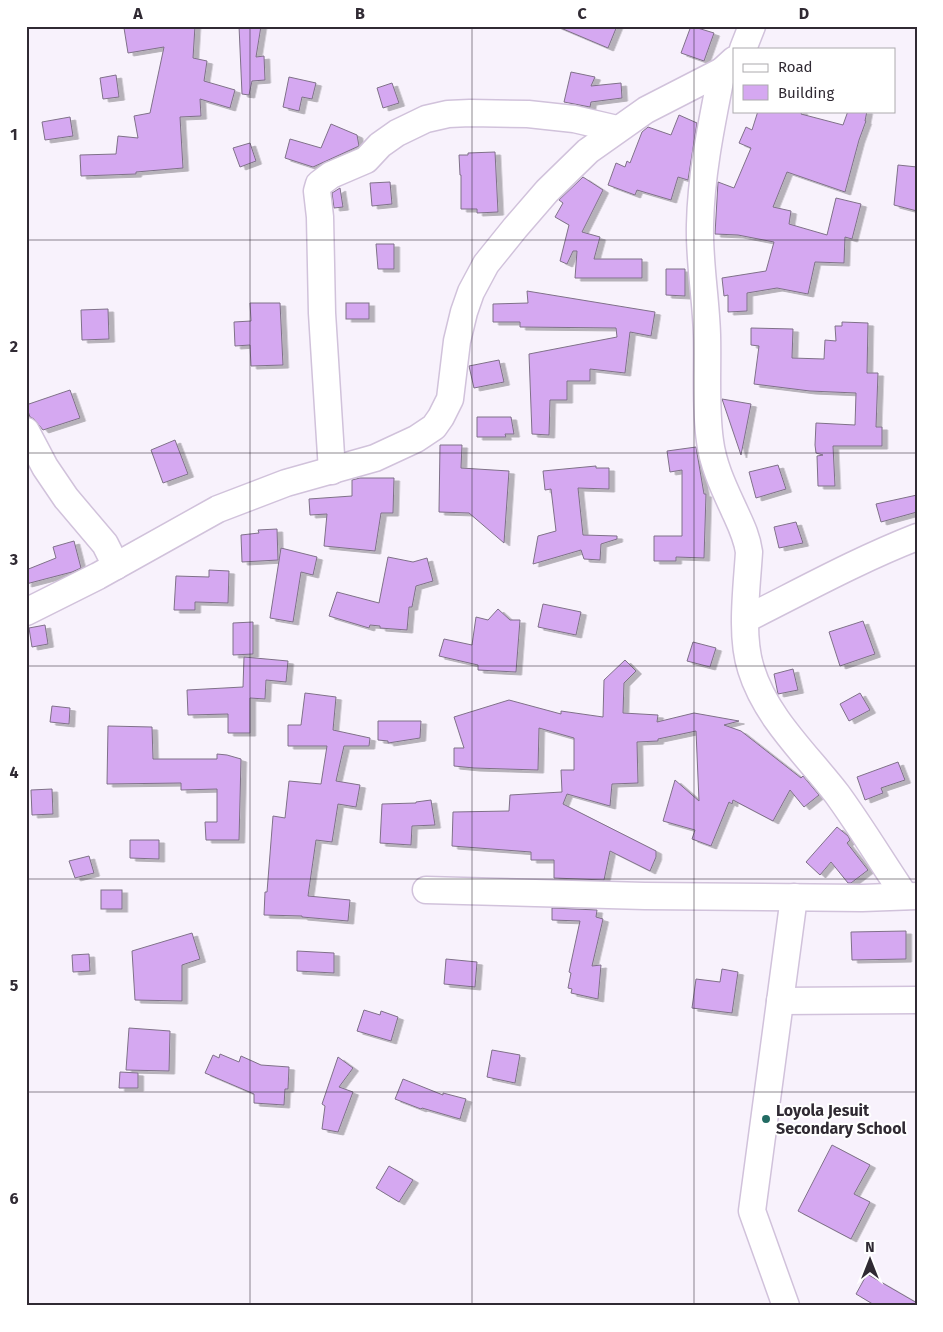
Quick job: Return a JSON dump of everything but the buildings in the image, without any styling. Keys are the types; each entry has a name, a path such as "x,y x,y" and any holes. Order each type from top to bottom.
{"street":[{"path":"743,48 752,26"},
{"path":"26,612 116,566 218,509 286,483 374,458 416,439 434,426 450,399 457,341 464,312 471,292 486,264 547,191 588,151 646,110 728,65"},
{"path":"728,65 705,165 700,204 700,256 707,332 710,442 714,462 747,540 749,552 745,641 750,668 759,692 784,729 837,794 911,896"},
{"path":"332,471 322,313 318,184 331,175 366,160 380,145 397,133 426,119 448,114 470,112 528,114 574,119 617,129"},
{"path":"26,431 45,467 66,498 105,544 116,566"},
{"path":"746,619 838,572 892,547 917,538"},
{"path":"426,890 645,896 862,898 911,896"},
{"path":"786,1306 752,1210 794,897"},
{"path":"780,1001 917,1000"}],"place":[{"name":"Loyola Jesuit Secondary School","path":"766,1119"}]}
